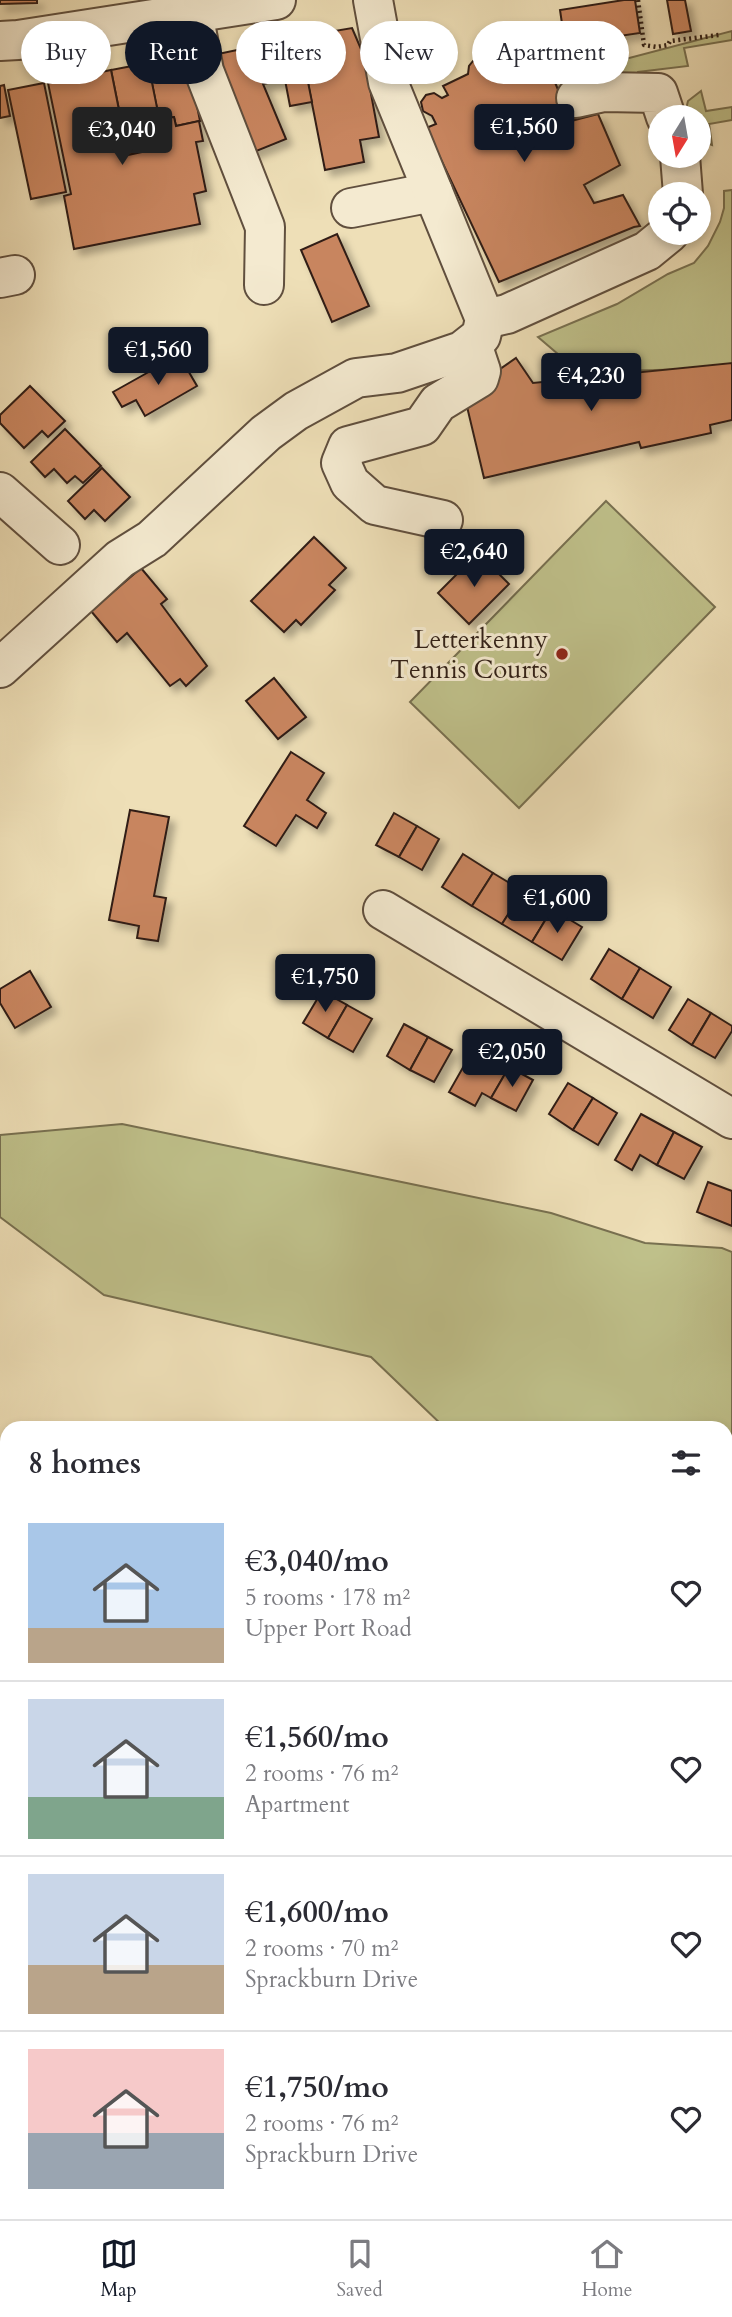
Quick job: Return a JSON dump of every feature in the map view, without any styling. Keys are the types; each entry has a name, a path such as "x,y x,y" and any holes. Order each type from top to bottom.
{"street":[{"path":"0,41 18,40 174,10 276,0"},
{"path":"373,0 388,82 433,191 478,332 481,371 479,378 438,402 422,426 348,446 341,463 350,483 375,505 443,520"},
{"path":"174,10 204,71 265,227 264,285"},
{"path":"576,98 604,92 658,93 662,105"},
{"path":"351,208 433,191"},
{"path":"0,668 120,559 152,539 266,433 296,411 356,378 397,373 441,359 507,314 647,251 654,245"},
{"path":"0,492 61,545"},
{"path":"383,910 732,1119"}],"path":[{"path":"638,0 644,45 657,47 668,45 670,41 719,35"}],"green space":[{"path":"732,31 732,40 684,48 688,66 638,72 635,77 629,78 629,58"},
{"path":"561,84 584,84 562,87"},
{"path":"701,91 704,105 687,105 688,101"},
{"path":"732,107 732,120 711,124 711,110"},
{"path":"732,190 732,368 579,372 538,337 617,304 668,274 694,263 711,245 724,208 724,191"},
{"name":"Letterkenny Tennis Courts","path":"606,501 715,607 519,808 410,702"},
{"path":"122,1124 551,1213 645,1243 722,1248 732,1252 732,1421 438,1421 371,1357 104,1295 0,1217 0,1135"}],"building":[{"path":"0,0 37,0 37,3 0,4"},
{"path":"635,0 640,33 629,35 629,21 562,21 560,10"},
{"path":"667,0 685,0 691,31 673,34"},
{"path":"352,28 360,47 360,84 369,84 379,137 360,140 364,162 325,170 308,84 346,84 346,29"},
{"path":"236,50 236,84 263,84 286,139 249,154 222,67 222,53"},
{"path":"472,62 472,84 556,84 571,121 598,114 620,165 584,185 594,203 623,195 640,226 499,282 426,128 436,124 432,116 423,111 421,102 426,95 434,93 442,98 448,95 443,86 458,84 458,79 468,74"},
{"path":"125,67 125,84 152,84 165,147 128,155 111,70"},
{"path":"111,70 128,155 165,147 159,119 174,117 176,126 199,121 203,141 196,142 206,191 194,194 200,224 74,249 64,196 71,194 48,84 111,84"},
{"path":"44,84 66,192 31,199 8,90"},
{"path":"152,84 193,84 200,121 176,126 174,117 159,119"},
{"path":"286,84 308,84 312,102 290,106"},
{"path":"4,85 10,116 0,118 0,86"},
{"path":"337,234 369,306 332,322 301,250"},
{"path":"179,355 197,386 145,416 136,400 122,407 113,392"},
{"path":"516,358 533,383 732,363 732,420 710,425 711,433 641,448 639,442 484,478 464,394"},
{"path":"30,386 65,421 48,437 42,431 24,448 0,423 0,415"},
{"path":"65,429 101,466 83,483 75,476 67,483 54,469 45,477 31,462"},
{"path":"102,468 130,497 105,521 94,510 85,519 68,501"},
{"path":"314,537 346,568 329,585 335,590 301,625 296,620 284,632 251,601"},
{"path":"478,553 509,584 469,624 438,593"},
{"path":"141,568 167,599 161,604 207,666 186,686 180,679 170,686 127,633 117,642 91,611"},
{"path":"274,678 306,717 278,739 246,701"},
{"path":"291,752 324,773 307,800 326,813 317,828 296,815 276,846 244,826"},
{"path":"130,810 169,817 154,896 166,898 158,941 137,938 139,926 109,920"},
{"path":"394,813 417,826 399,857 376,845"},
{"path":"417,826 439,839 422,870 399,857"},
{"path":"463,854 493,873 472,906 442,887"},
{"path":"493,873 523,891 502,924 472,906"},
{"path":"523,891 552,909 532,942 502,924"},
{"path":"552,909 582,927 562,960 532,942"},
{"path":"609,949 640,968 622,999 591,979"},
{"path":"640,968 671,987 653,1018 622,999"},
{"path":"30,971 51,1007 15,1028 0,1003 0,989"},
{"path":"322,991 347,1005 328,1038 303,1023"},
{"path":"688,999 711,1013 692,1045 669,1030"},
{"path":"347,1005 372,1019 353,1052 328,1038"},
{"path":"711,1013 732,1026 732,1031 715,1058 692,1045"},
{"path":"404,1024 428,1037 410,1070 387,1056"},
{"path":"428,1037 452,1050 434,1082 410,1070"},
{"path":"474,1048 509,1067 491,1098 482,1093 475,1106 449,1092"},
{"path":"509,1067 533,1080 516,1111 491,1098"},
{"path":"568,1083 593,1098 573,1130 549,1114"},
{"path":"593,1098 617,1113 598,1145 573,1130"},
{"path":"641,1114 674,1132 657,1165 640,1155 632,1170 615,1160"},
{"path":"674,1132 702,1147 684,1179 657,1165"},
{"path":"708,1182 732,1191 732,1226 697,1212"}],"place":[{"name":"Letterkenny Tennis Courts","path":"562,654"}]}
